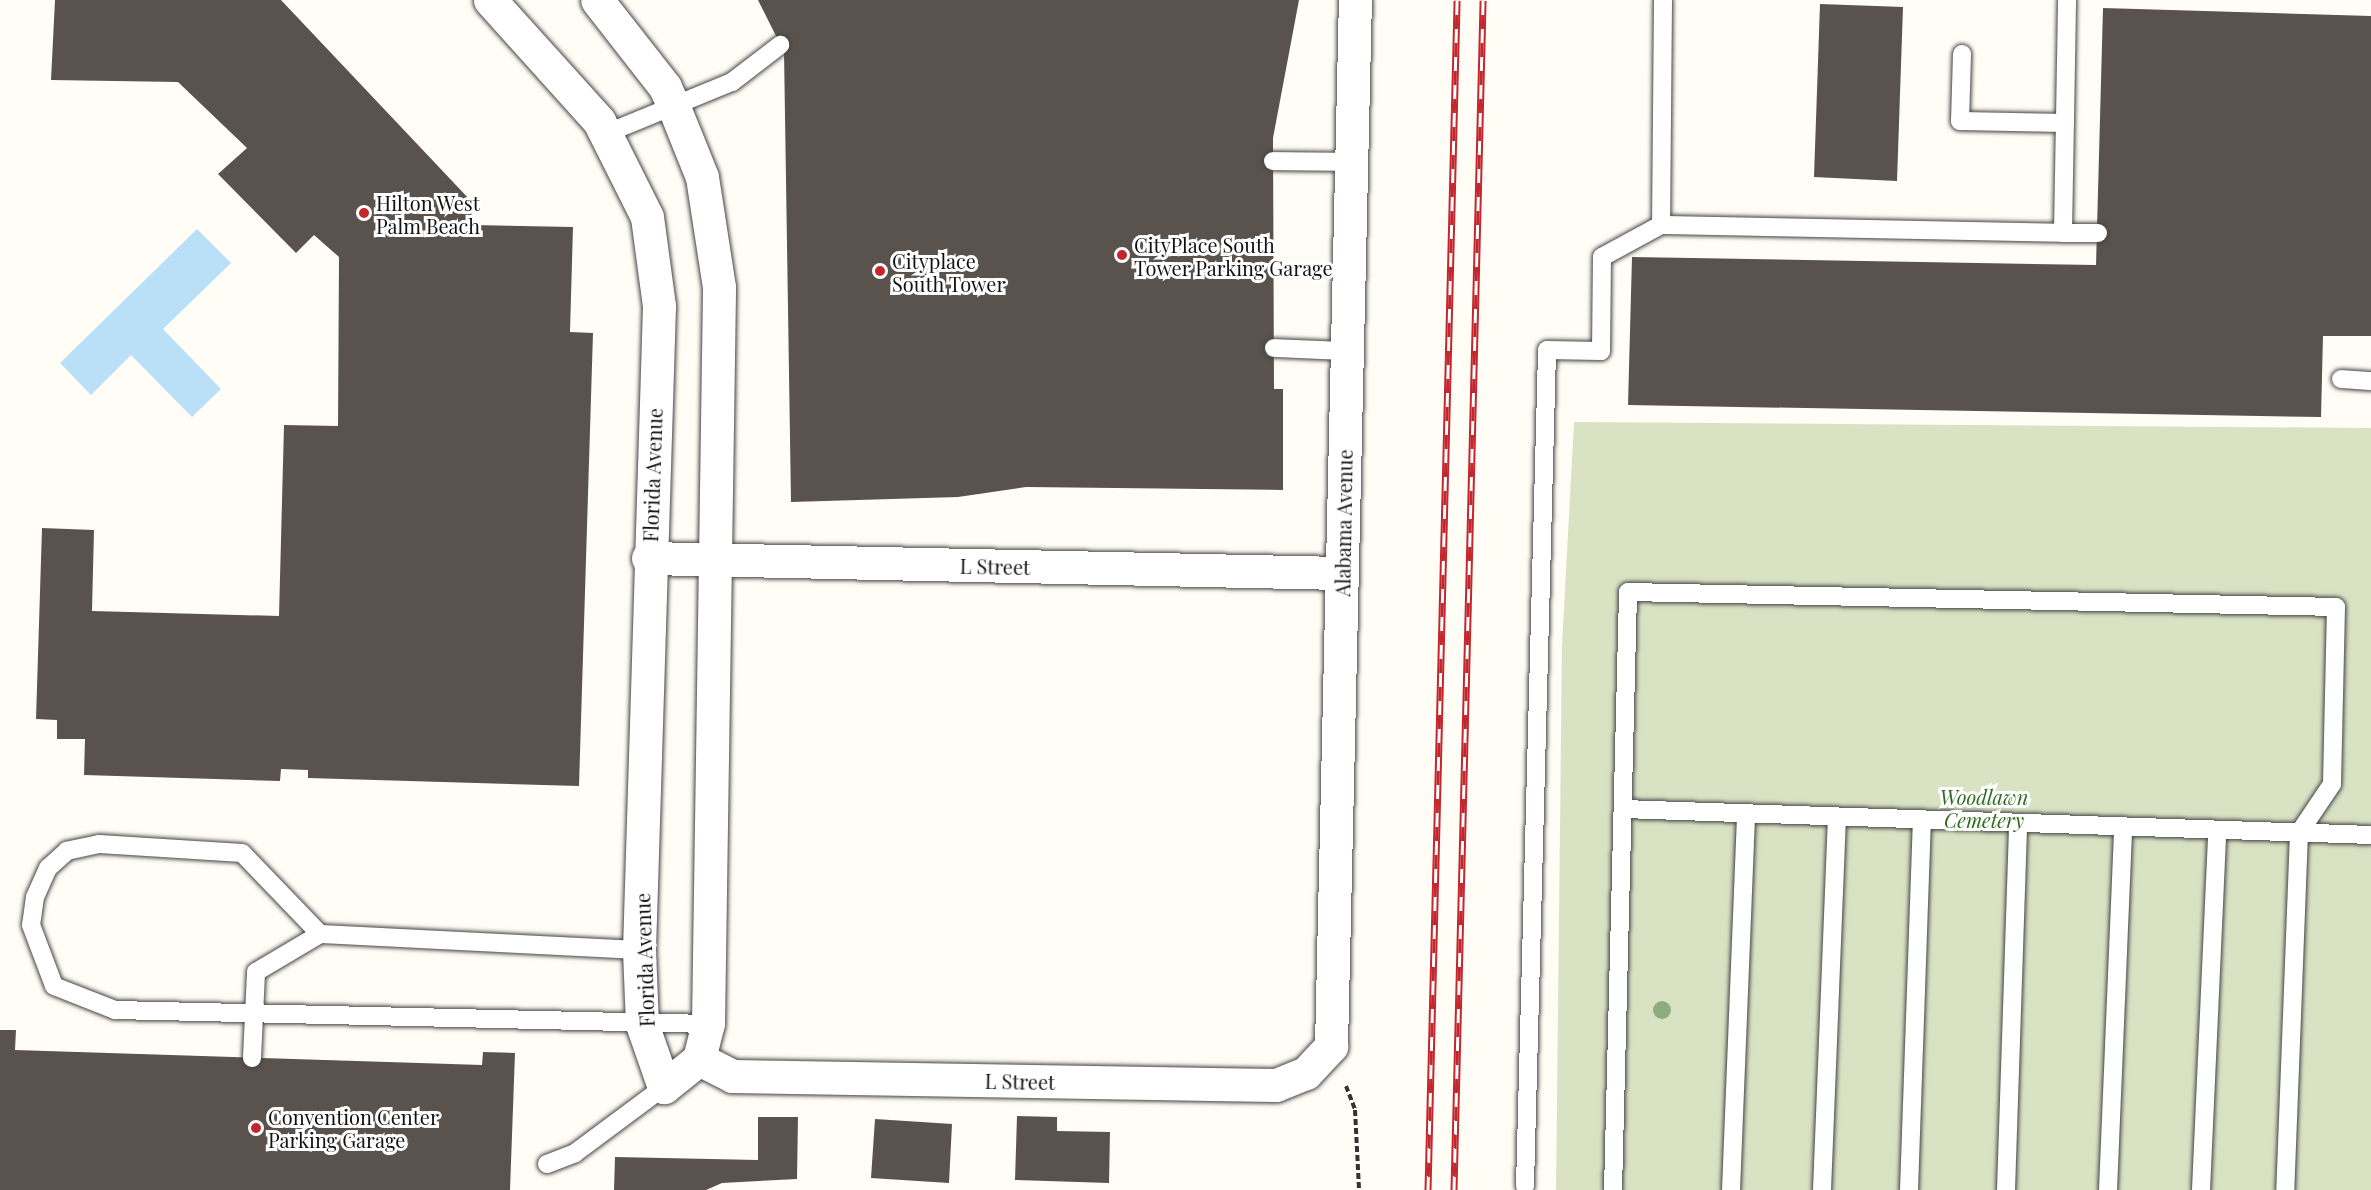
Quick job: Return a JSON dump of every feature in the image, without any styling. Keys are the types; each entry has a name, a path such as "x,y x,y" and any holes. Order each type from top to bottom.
{"street":[{"name":"Florida Avenue","path":"490,0 547,60 605,134 647,217 659,306 648,558 639,950 642,1024 664,1087"},
{"path":"597,0 665,87 673,105 702,177 719,287 708,1024 699,1059 664,1087"},
{"name":"Alabama Avenue","path":"1331,1046 1355,0"},
{"name":"L Street","path":"648,558 1342,573"},
{"name":"L Street","path":"699,1059 732,1076 1276,1085 1306,1073 1331,1046"}],"lane":[{"path":"1661,225 1663,0"},
{"path":"2063,233 2067,0"},
{"path":"605,134 732,82 780,45"},
{"path":"1962,54 1960,121 2065,123"},
{"path":"1273,161 1351,162"},
{"path":"1525,1186 1547,350 1601,351 1602,257 1661,225 2098,232"},
{"path":"1274,348 1347,351"},
{"path":"2341,380 2371,381"},
{"path":"1612,1190 1628,592 2336,607 2332,784 2299,833 2285,1190"},
{"path":"1623,809 2371,836"},
{"path":"1731,1190 1746,814"},
{"path":"1822,1190 1838,817"},
{"path":"1909,1190 1922,820"},
{"path":"2006,1190 2018,823"},
{"path":"2108,1190 2124,827"},
{"path":"2201,1190 2217,831"},
{"path":"320,934 242,854 99,844 67,851 48,868 35,897 31,925 54,986 115,1010 708,1024"},
{"path":"252,1058 256,972 320,934 639,950"},
{"path":"547,1164 575,1153 664,1087"}],"path":[{"path":"1331,1046 1355,1110 1359,1190"}],"green space":[{"name":"Woodlawn Cemetery","path":"1574,422 2371,428 2371,1190 1556,1190 1562,645"}],"water":[{"path":"197,229 231,263 163,329 221,389 192,417 131,355 91,395 60,363"}],"building":[{"path":"55,0 281,0 471,201 472,225 573,227 570,332 593,333 579,786 308,778 308,770 281,769 280,781 84,775 85,739 57,739 57,720 36,719 42,528 94,530 92,611 279,616 284,425 338,426 339,257 314,235 296,253 218,174 247,148 178,82 51,80"},
{"name":"Cityplace South Tower","path":"758,0 1299,0 1273,138 1274,389 1283,389 1283,490 1026,487 958,497 791,502 784,52"},
{"path":"1820,4 1903,7 1897,181 1814,177"},
{"path":"2103,8 2371,16 2371,336 2323,336 2321,417 1628,405 1632,257 2096,265"},
{"name":"Convention Center Parking Garage","path":"0,1030 16,1030 15,1050 482,1065 483,1052 515,1053 510,1190 0,1190"},
{"path":"1017,1116 1057,1117 1057,1131 1110,1132 1109,1183 1015,1180"},
{"path":"758,1117 798,1117 797,1179 722,1183 706,1190 614,1190 615,1157 758,1160"},
{"path":"875,1119 952,1124 949,1183 871,1178"}],"railway":[{"path":"1428,1190 1457,0"},
{"path":"1454,1190 1483,0"}],"place":[{"name":"Hilton West Palm Beach","path":"364,213"},
{"name":"CityPlace South Tower Parking Garage","path":"1122,255"},
{"name":"Cityplace South Tower","path":"880,271"},
{"name":"Convention Center Parking Garage","path":"256,1128"}]}
